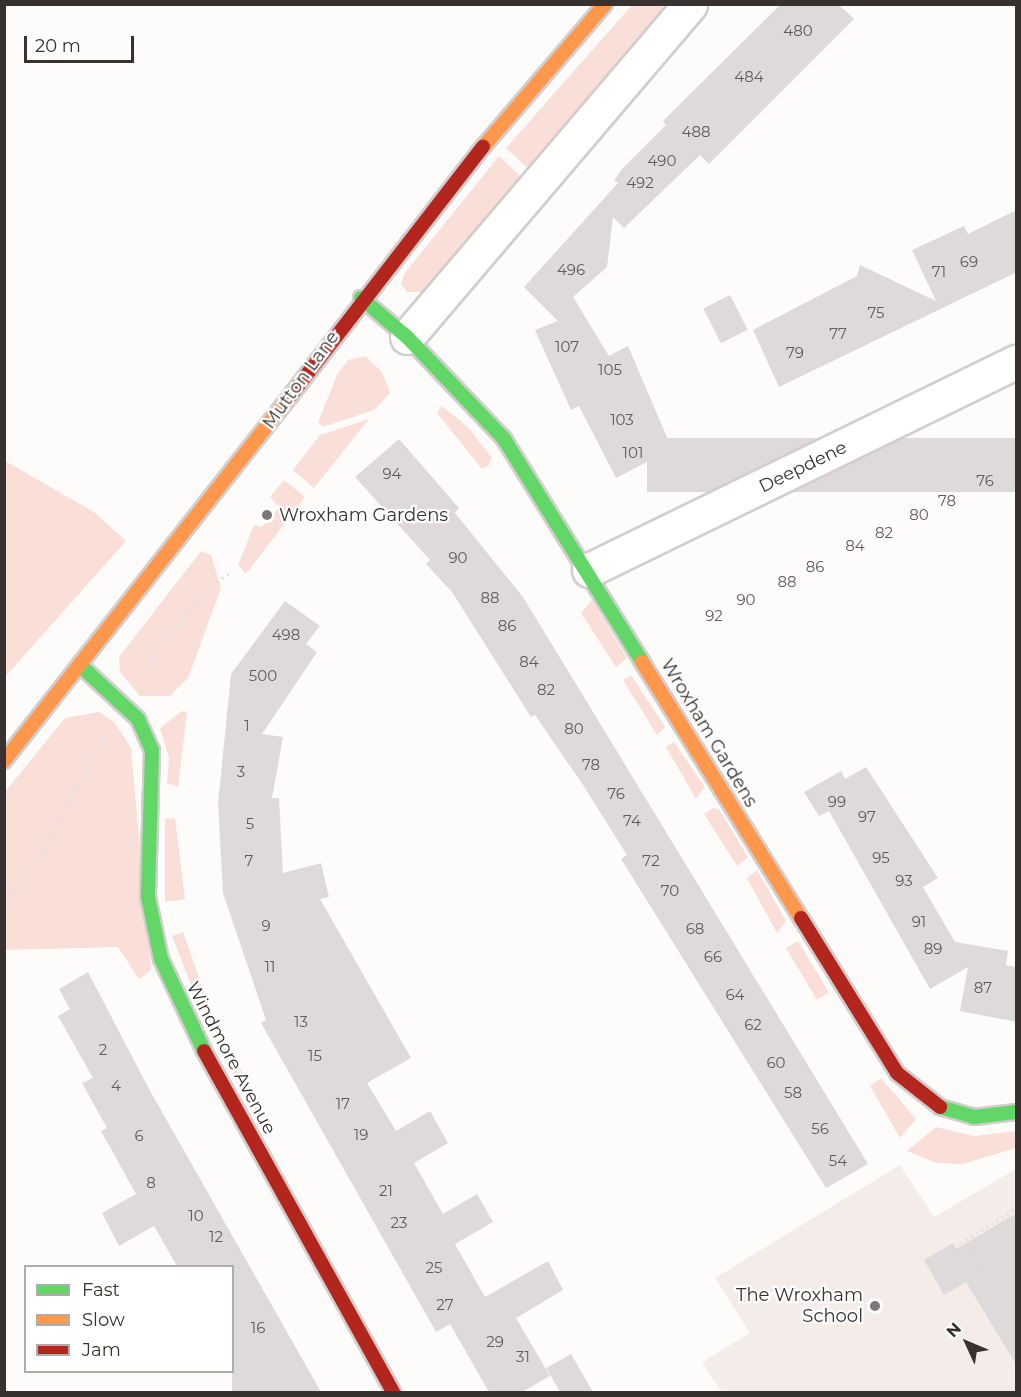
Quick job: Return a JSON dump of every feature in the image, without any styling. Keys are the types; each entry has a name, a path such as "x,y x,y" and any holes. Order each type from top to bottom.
{"street":[{"name":"Mutton Lane","path":"4,761 199,518 361,298 605,4"},
{"path":"407,337 690,4"},
{"name":"Wroxham Gardens","path":"361,298 407,337 504,440 589,570 897,1073 940,1107 974,1117 1017,1112"},
{"name":"Deepdene","path":"589,570 1017,362"},
{"name":"Windmore Avenue","path":"81,666 138,719 152,750 148,897 161,959 184,1012 393,1392"}],"path":[{"path":"978,1272 961,1243 1017,1209"}],"shaded area":[{"path":"632,5 667,5 527,168 506,148"},
{"path":"499,156 520,176 422,292 407,292 401,284 404,274"},
{"path":"365,356 382,372 390,393 374,410 323,427 318,422 337,375 348,360"},
{"path":"442,406 468,427 492,458 489,465 482,469 437,413"},
{"path":"369,419 314,488 293,470 320,435"},
{"path":"5,461 94,512 126,541 5,677"},
{"path":"284,480 305,497 246,574 238,565 254,525 262,527 279,507 270,497"},
{"path":"201,551 211,555 221,588 188,678 170,696 140,696 120,672 119,657"},
{"path":"592,600 627,658 616,667 581,613"},
{"path":"631,675 665,727 657,735 623,680"},
{"path":"182,711 187,712 178,787 167,783 169,758 160,728"},
{"path":"99,712 115,723 131,748 151,970 139,979 118,947 5,950 4,793 65,718"},
{"path":"674,742 705,787 696,799 666,747"},
{"path":"713,808 719,809 748,857 737,866 704,814"},
{"path":"175,818 185,899 165,902 165,819"},
{"path":"757,870 786,921 777,933 747,878"},
{"path":"183,932 207,1000 198,1003 172,936"},
{"path":"798,941 829,992 817,1000 786,948"},
{"path":"228,1046 263,1110 257,1113 221,1051"},
{"path":"881,1078 916,1119 900,1138 870,1086"},
{"path":"936,1127 974,1136 1016,1131 1016,1148 963,1164 936,1163 907,1151"},
{"name":"The Wroxham School","path":"900,1165 934,1217 1016,1169 1016,1392 722,1392 702,1362 750,1333 715,1278"}],"building":[{"path":"781,4 838,4 854,19 709,164 700,155 624,228 613,217 607,267 573,297 609,356 628,346 672,449 616,478 579,406 571,410 535,330 558,321 524,287 618,183 614,180 666,125 663,121"},
{"path":"1017,210 1017,272 779,387 753,330 857,276 860,265 936,301 912,250 964,226 968,234"},
{"path":"730,295 748,330 721,343 703,309"},
{"path":"647,438 1016,438 1016,492 647,492"},
{"path":"399,439 459,508 455,513 523,597 868,1164 826,1188 621,859 627,855 583,785 535,715 531,717 452,592 426,564 430,560 355,477"},
{"path":"285,601 320,626 306,644 317,652 262,734 283,737 272,798 279,798 283,873 321,863 329,897 320,899 411,1058 367,1083 396,1131 430,1111 448,1143 414,1163 443,1214 477,1194 493,1222 455,1244 485,1297 548,1261 563,1290 516,1318 550,1376 522,1392 489,1392 450,1324 436,1332 261,1023 266,1020 223,893 218,804 231,674"},
{"path":"866,767 938,878 923,887 955,942 1008,951 1006,965 1017,967 1017,1022 960,1011 968,967 930,989 829,811 819,816 804,792 841,771 845,779"},
{"path":"88,972 149,1089 321,1392 232,1392 234,1265 176,1265 154,1226 119,1246 102,1213 136,1194 101,1131 107,1128 82,1083 93,1078 58,1016 70,1009 59,989"},
{"path":"1017,1213 1017,1366 966,1282 944,1295 924,1260 953,1243 956,1249"},
{"path":"571,1354 593,1392 560,1392 546,1368"}],"traffic: fast":[{"path":"361,298 407,337 504,439 642,662"},
{"path":"81,666 138,719 152,750 148,897 161,959 204,1051"},
{"path":"940,1107 974,1117 1016,1112"}],"traffic: slow":[{"path":"483,147 605,4"},
{"path":"4,761 291,395"},
{"path":"642,662 801,918"}],"traffic: jam":[{"path":"291,395 483,147"},
{"path":"801,918 897,1073 940,1107"},
{"path":"204,1051 393,1392"}],"place":[{"name":"Wroxham Gardens","path":"267,515"},
{"name":"The Wroxham School","path":"875,1306"}]}
